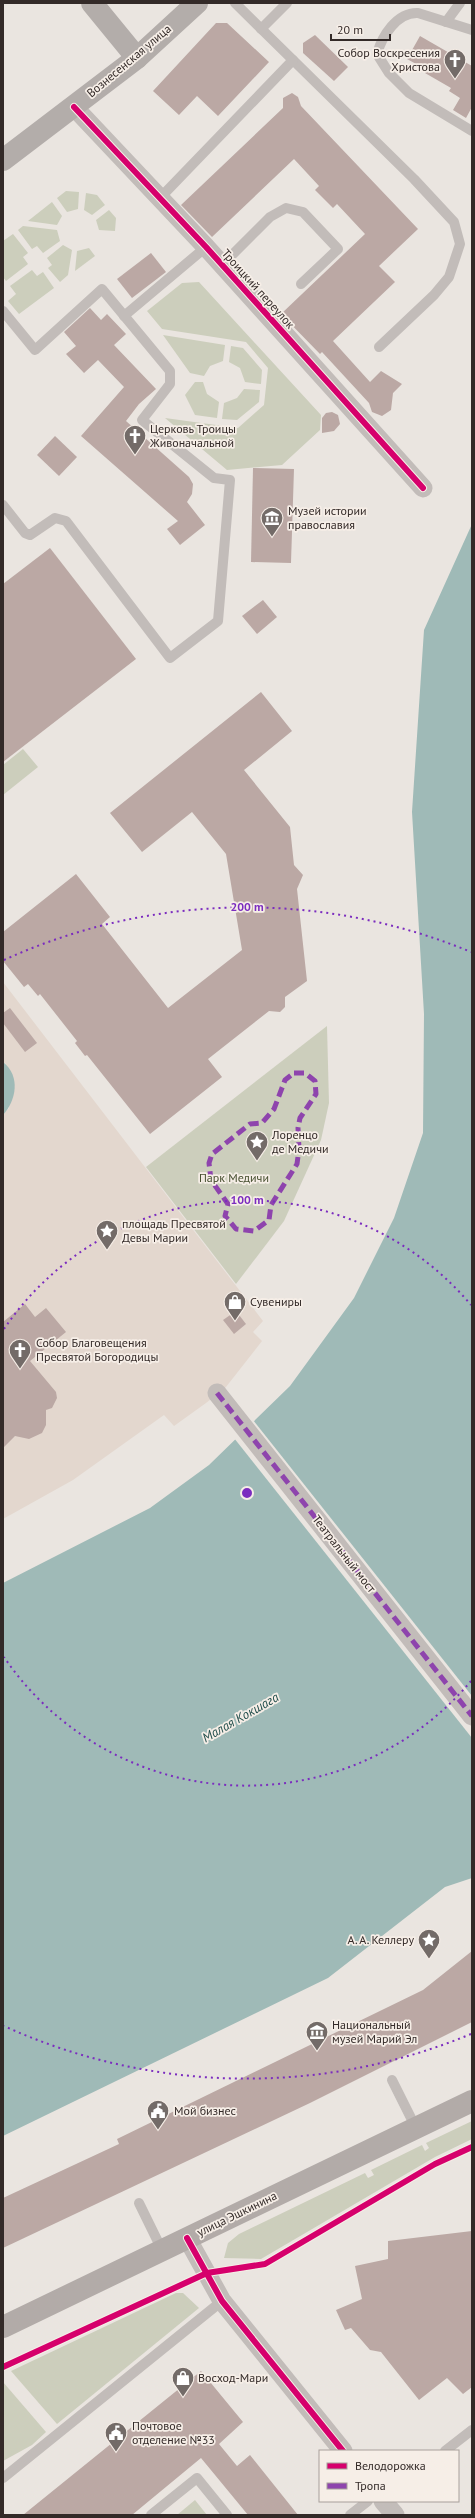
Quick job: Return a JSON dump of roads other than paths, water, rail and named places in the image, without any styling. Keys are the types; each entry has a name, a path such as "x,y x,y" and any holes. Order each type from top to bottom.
{"main road":[{"path":"92,3 137,58"},
{"name":"Вознесенская улица","path":"3,160 137,58 197,3"},
{"name":"улица Эшкинина","path":"3,2328 472,2101"}],"street":[{"name":"Троицкий переулок","path":"74,106 206,247 423,488"},
{"name":"Театральный мост","path":"217,1393 472,1716"},
{"path":"187,2238 222,2301 342,2450"},
{"path":"384,2502 395,2515"}],"lane":[{"path":"235,3 414,179 454,222 459,233 458,255 449,277 434,295 380,347"},
{"path":"260,28 287,3"},
{"path":"446,22 460,3"},
{"path":"472,30 418,13 403,15 386,36 377,54 389,73 409,93 472,131"},
{"path":"160,198 293,60"},
{"path":"222,265 277,211 286,208 295,208 304,212 338,249 301,284"},
{"path":"124,316 206,247"},
{"path":"3,311 35,350 102,289 172,376 170,384 142,420 214,478 230,480 218,621 170,658 66,521 56,518 30,535 25,533 3,505"},
{"path":"392,2080 416,2128"},
{"path":"139,2204 162,2250"},
{"path":"3,2478 222,2301"},
{"path":"446,2450 472,2430"},
{"path":"151,2515 197,2478 227,2515"},
{"path":"350,2515 367,2502"}],"water":[{"name":"Малая Кокшага","path":"472,524 472,1878 445,1887 328,1978 3,2136 3,1583 150,1508 209,1465 290,1386 354,1298 394,1218 423,1133 424,1014 412,812 424,630"},
{"path":"3,1062 12,1074 15,1088 11,1103 3,1115"}],"place":[{"name":"Собор Воскресения Христова","path":"455,80"},
{"name":"Церковь Троицы Живоначальной","path":"135,456"},
{"name":"Музей истории православия","path":"272,538"},
{"name":"Лоренцо де Медичи","path":"257,1162"},
{"name":"площадь Пресвятой Девы Марии","path":"107,1250"},
{"name":"Сувениры","path":"235,1322"},
{"name":"Собор Благовещения Пресвятой Богородицы","path":"20,1370"},
{"name":"А. А. Келлеру","path":"429,1960"},
{"name":"Национальный музей Марий Эл","path":"317,2052"},
{"name":"Мой бизнес","path":"158,2130"},
{"name":"Восход-Мари","path":"183,2398"},
{"name":"Почтовое отделение №33","path":"116,2452"}],"park label":[{"name":"Парк Медичи","path":"234,1178"}]}
